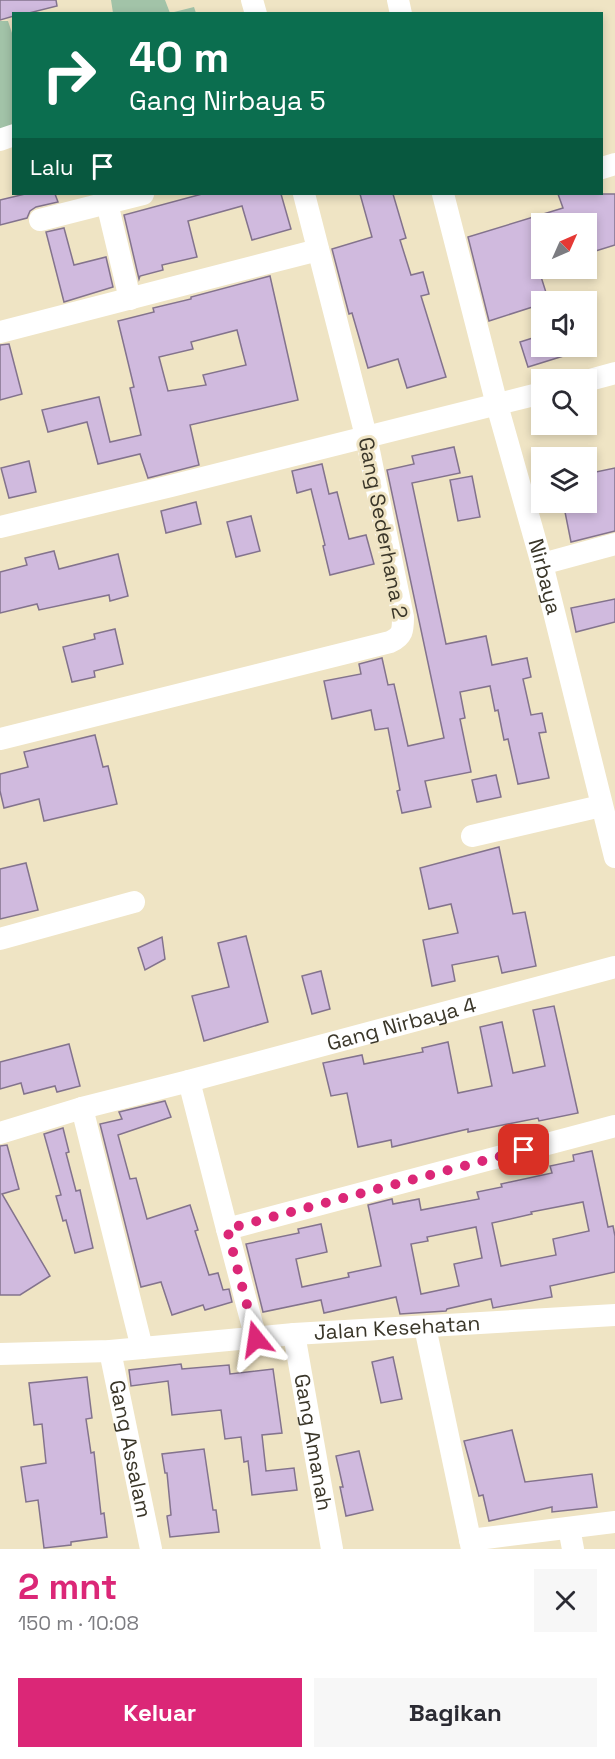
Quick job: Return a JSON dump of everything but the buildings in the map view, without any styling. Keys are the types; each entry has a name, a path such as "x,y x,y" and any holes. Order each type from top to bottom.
{"street":[{"path":"40,220 139,195"},
{"name":"Gang Sederhana 2","path":"0,740 390,642 399,638 403,631 402,616 366,436 304,195"},
{"name":"Nirbaya","path":"442,195 497,405 542,564 615,857"},
{"path":"108,203 130,298"},
{"path":"0,332 318,250"},
{"path":"597,378 615,373"},
{"path":"0,527 531,396"},
{"path":"542,564 615,544"},
{"path":"472,836 602,806"},
{"path":"0,939 134,902"},
{"name":"Gang Nirbaya 4","path":"0,1133 82,1108 615,967"},
{"path":"189,1081 256,1339"},
{"path":"82,1108 142,1348"},
{"path":"227,1229 615,1126"},
{"name":"Jalan Kesehatan","path":"0,1354 110,1351 294,1334 615,1315"},
{"path":"425,1327 471,1544 571,1538 615,1522"},
{"name":"Gang Amanah","path":"294,1334 332,1549"},
{"name":"Gang Assalam","path":"110,1351 151,1549"}],"green space":[{"path":"111,0 165,0 170,12 113,12"},
{"path":"194,7 196,12 174,12"},
{"path":"0,21 8,21 12,33 12,126 0,130"}],"route":[{"path":"256,1339 227,1229 524,1150"}]}
